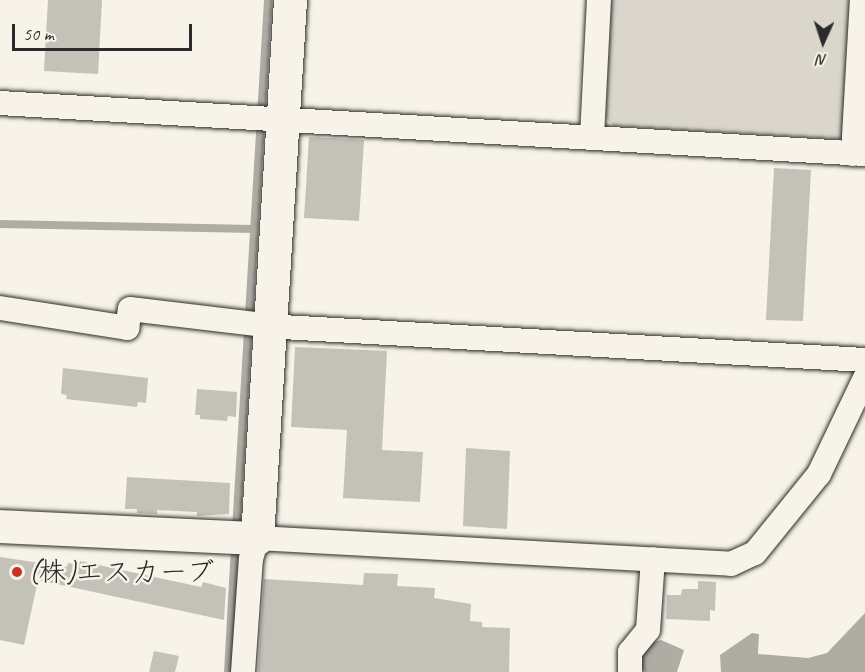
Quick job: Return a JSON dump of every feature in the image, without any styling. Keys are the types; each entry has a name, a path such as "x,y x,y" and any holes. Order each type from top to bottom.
{"street":[{"path":"243,672 251,559 242,538 268,118 290,0"},
{"path":"592,137 599,0"},
{"path":"0,103 859,154 862,0"},
{"path":"0,308 127,328 130,309 256,325 865,360"},
{"path":"0,526 731,564 755,553 819,474 865,378"},
{"path":"630,672 630,652 648,630 653,559"}],"shaded area":[{"path":"610,0 856,0 849,132 841,139 614,126 603,115"},
{"path":"865,613 865,672 721,672 720,655 752,633 759,634 758,654 808,658 827,653"},
{"path":"661,640 684,650 677,672 645,672 639,665 640,657 652,643"}],"building":[{"path":"48,0 102,0 98,74 44,71"},
{"path":"309,137 364,140 359,221 304,218"},
{"path":"774,168 811,170 803,321 766,320"},
{"path":"295,347 387,351 382,450 423,452 420,502 343,498 347,430 291,427"},
{"path":"63,368 148,378 146,403 138,402 137,407 66,399 67,395 61,394"},
{"path":"197,389 237,392 236,417 228,416 227,421 200,419 200,415 195,415"},
{"path":"466,448 510,451 507,529 463,526"},
{"path":"127,477 230,483 229,514 197,516 197,512 157,510 157,514 137,513 137,509 125,509"},
{"path":"0,557 67,567 68,563 79,565 80,561 201,587 203,582 226,588 224,620 38,580 24,645 0,640"},
{"path":"364,573 398,574 397,586 435,588 434,598 471,604 470,621 482,622 482,627 510,628 509,672 258,672 264,579 363,585"},
{"path":"698,581 716,582 715,611 710,610 710,621 666,619 667,595 681,595 682,589 698,589"},
{"path":"154,651 179,656 175,672 149,672"}],"waterway":[{"path":"236,530 268,0"},
{"path":"0,224 254,229"},
{"path":"228,672 235,545"}],"place":[{"name":"(株)エスカーブ","path":"17,572"}]}
